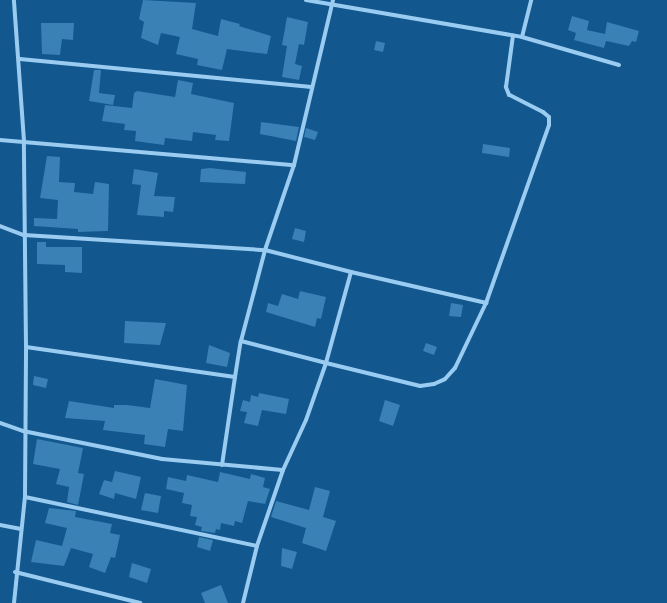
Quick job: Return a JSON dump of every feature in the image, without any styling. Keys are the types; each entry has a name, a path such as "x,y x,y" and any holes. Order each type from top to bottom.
{"street":[{"path":"14,0 20,59 24,141 26,347 23,431 25,497 15,572 14,603"},
{"path":"306,0 332,2 513,35 620,65"},
{"path":"522,37 531,0"},
{"path":"222,465 241,341 265,250 294,165 332,2"},
{"path":"241,341 420,386 434,384 445,379 455,368 486,303 550,125 549,117 543,112 509,95 506,87 513,35"},
{"path":"20,59 312,88"},
{"path":"0,140 294,165"},
{"path":"0,226 24,235 265,250 350,272 486,303"},
{"path":"243,603 257,546 283,470 309,413 326,363 350,272"},
{"path":"26,347 235,377"},
{"path":"0,424 23,431 162,458 283,470"},
{"path":"25,497 257,546"},
{"path":"0,525 20,529"},
{"path":"15,572 140,603"}],"building":[{"path":"143,0 196,3 192,29 218,36 221,19 240,24 239,26 271,36 267,54 227,49 222,70 197,65 198,59 176,54 180,37 161,33 158,45 141,38 144,22 139,19"},
{"path":"572,16 589,21 587,30 605,34 607,22 639,31 636,42 632,41 629,46 606,41 604,48 574,40 576,33 568,30"},
{"path":"287,17 308,22 304,45 299,44 295,64 302,66 299,80 282,77 287,46 282,45"},
{"path":"41,23 74,23 73,40 62,39 60,55 42,54"},
{"path":"376,41 385,43 383,52 374,50"},
{"path":"94,70 101,70 99,93 115,95 113,105 89,101"},
{"path":"178,80 193,83 191,94 234,103 229,141 215,140 216,135 193,132 192,141 165,138 164,145 135,141 136,131 124,130 125,124 102,121 105,105 132,108 134,93 137,91 175,97"},
{"path":"261,122 299,127 296,141 260,134"},
{"path":"306,128 318,132 315,140 304,137"},
{"path":"483,144 510,148 509,157 482,153"},
{"path":"47,156 60,157 59,182 75,183 74,192 93,194 95,182 109,184 108,231 78,232 78,229 34,226 34,218 57,219 58,200 40,198"},
{"path":"210,168 246,172 245,184 200,182 201,169"},
{"path":"134,169 158,173 154,196 175,197 173,212 164,211 164,217 137,215 141,185 132,184"},
{"path":"295,228 306,231 304,242 292,239"},
{"path":"37,242 46,242 46,247 82,247 82,273 65,272 65,265 37,264"},
{"path":"300,291 326,297 321,319 317,318 315,327 266,312 268,303 278,306 282,294 298,299"},
{"path":"451,303 463,305 461,317 449,316"},
{"path":"125,321 166,323 160,345 124,343"},
{"path":"426,343 437,347 434,355 423,351"},
{"path":"209,345 230,353 227,367 206,363"},
{"path":"34,376 48,379 46,388 33,385"},
{"path":"155,379 187,385 183,431 168,429 165,447 144,444 145,435 103,430 105,421 65,418 69,401 114,408 114,405 127,405 150,408"},
{"path":"259,393 289,399 286,414 262,410 258,426 244,423 247,412 240,411 243,400 250,402 251,395 258,397"},
{"path":"385,400 400,405 393,426 379,421"},
{"path":"37,439 83,448 78,473 84,474 78,505 67,502 69,487 56,484 60,469 33,464"},
{"path":"115,471 141,477 136,499 115,493 114,499 99,494 104,480 112,482"},
{"path":"220,472 250,479 251,474 265,478 263,487 270,489 265,504 248,501 242,523 235,521 234,526 221,523 220,530 216,529 215,533 201,531 202,527 195,525 197,517 190,516 192,505 182,503 184,493 166,489 168,477 186,481 187,475 218,482"},
{"path":"315,487 330,491 323,517 336,521 326,551 302,543 306,528 271,517 276,501 309,510"},
{"path":"145,493 161,496 158,513 141,510"},
{"path":"49,508 76,511 75,517 112,524 110,533 120,535 115,558 111,557 105,573 89,567 93,554 71,548 64,566 31,562 36,540 62,546 67,528 45,523"},
{"path":"199,537 213,540 210,551 197,547"},
{"path":"282,548 297,552 292,569 281,566"},
{"path":"132,563 151,569 147,583 129,577"},
{"path":"221,585 228,603 205,603 201,593"}]}
